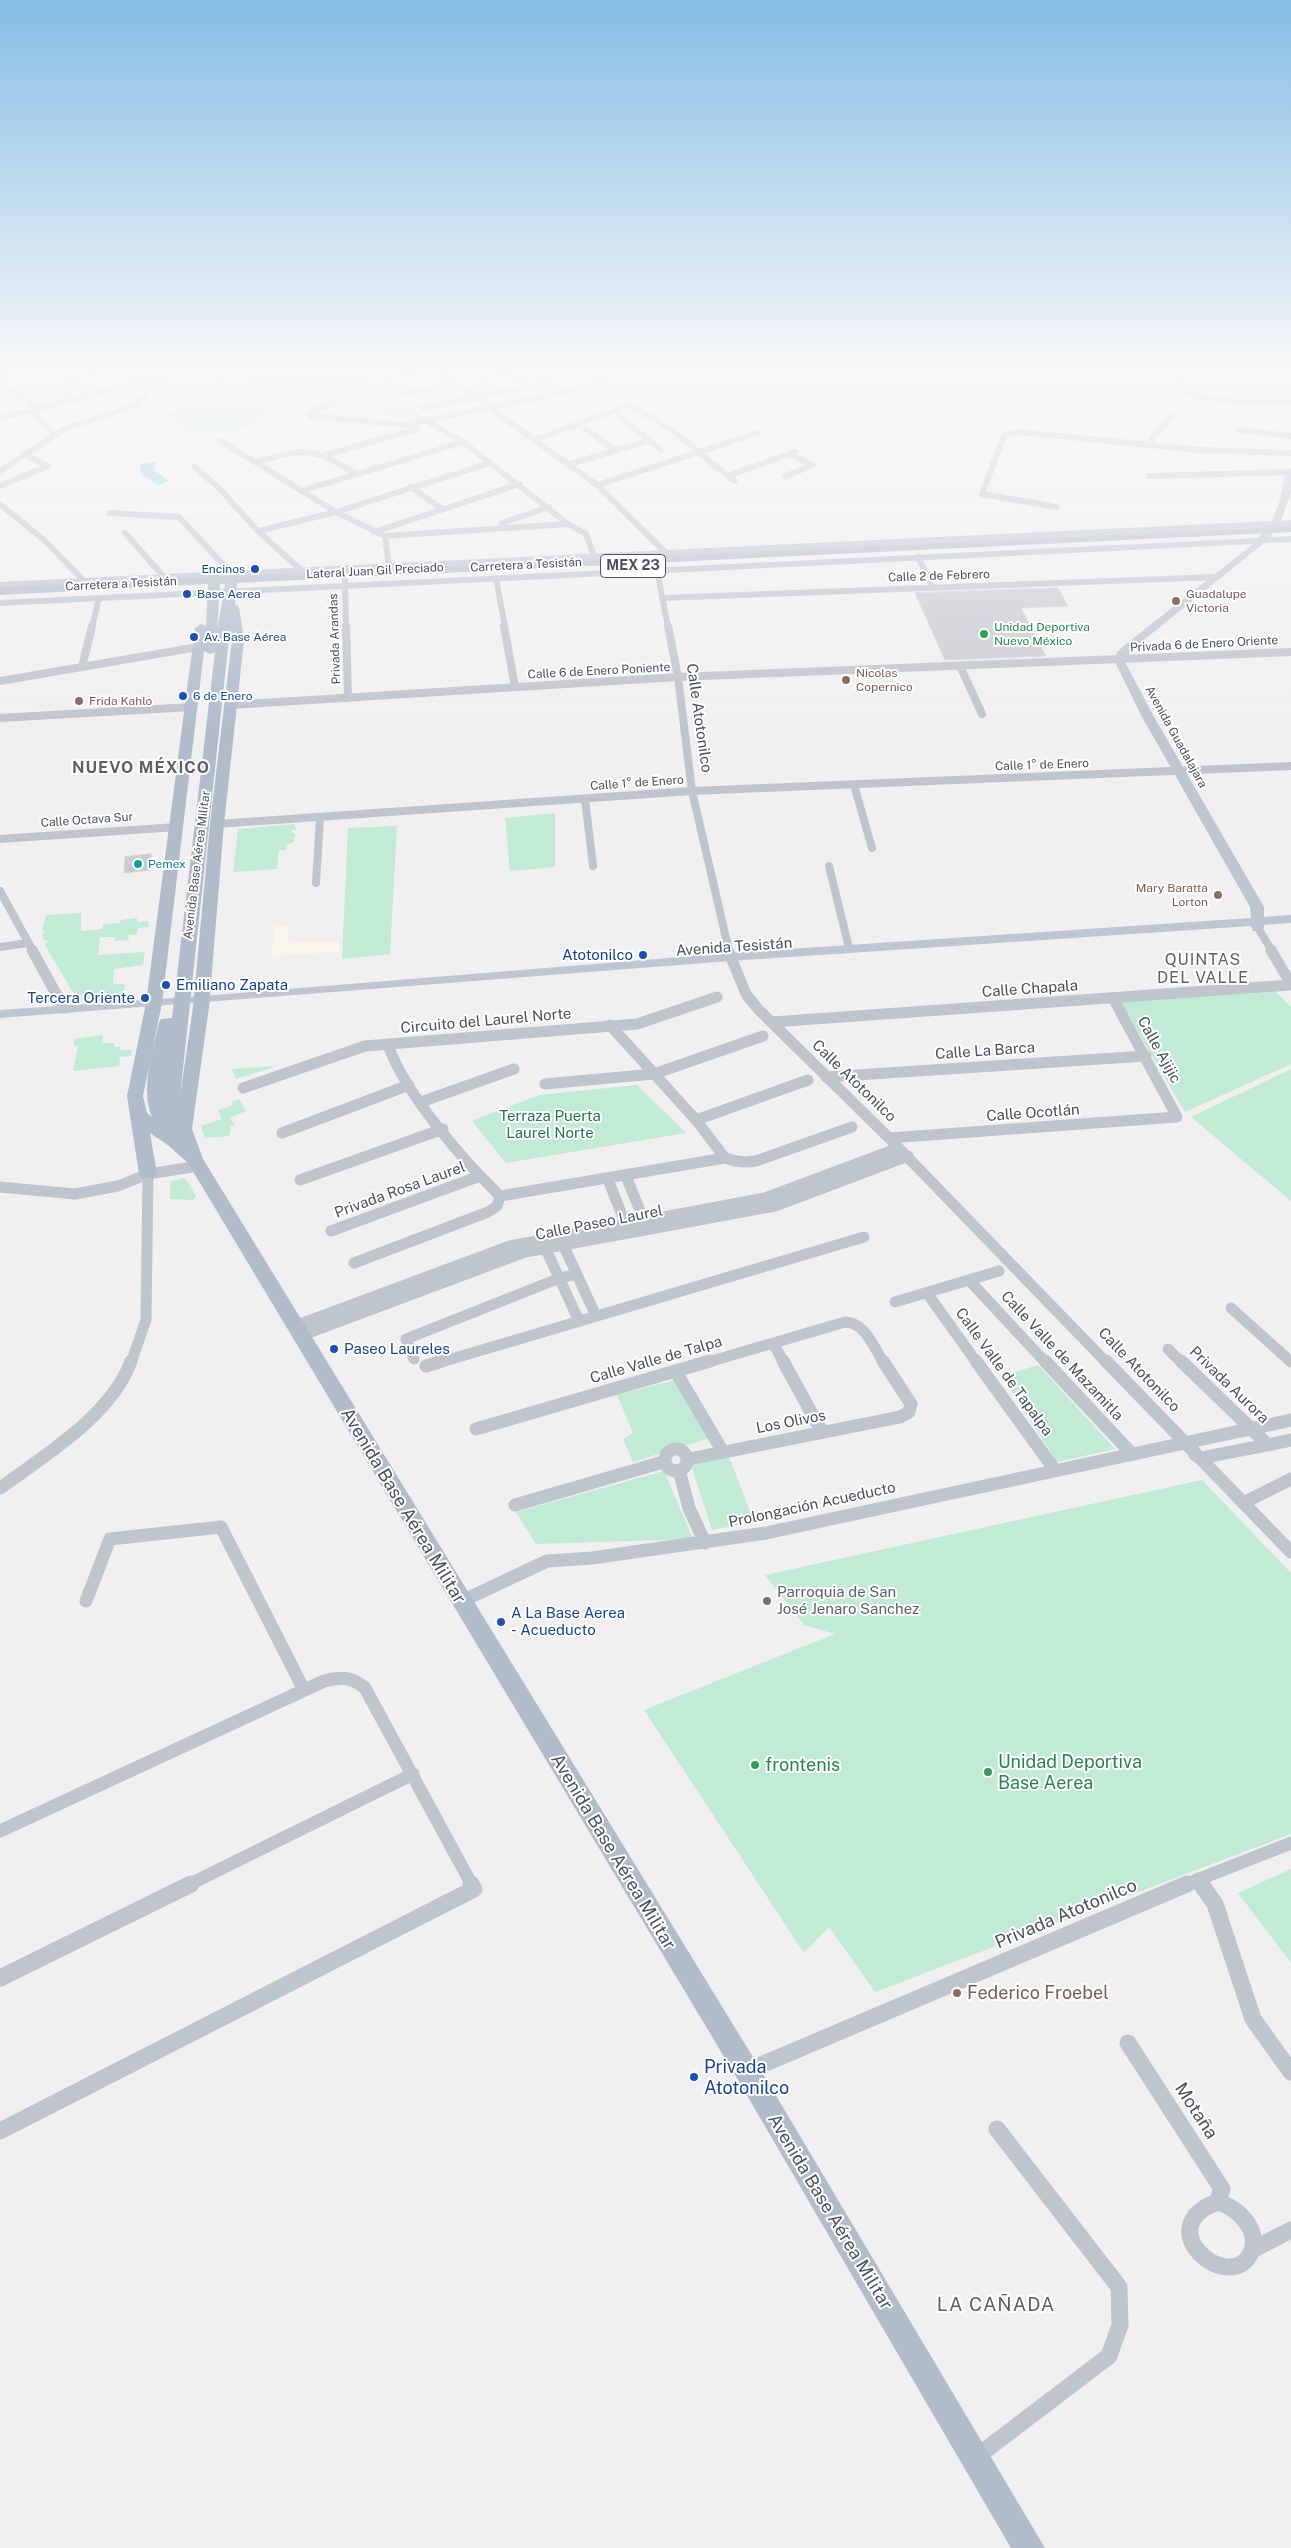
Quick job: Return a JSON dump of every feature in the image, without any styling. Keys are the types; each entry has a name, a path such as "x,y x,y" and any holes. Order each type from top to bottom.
{"main road":[{"path":"1278,531 1287,491"},
{"name":"Lateral Juan Gil Preciado","path":"345,583 496,578 657,570 746,563 918,557 1278,531"},
{"name":"Lateral Juan Gil Preciado","path":"231,586 301,570 665,552 1278,531 1291,539"},
{"name":"Carretera a Tesistán","path":"231,586 345,583 746,563 1278,531"},
{"name":"Carretera a Tesistán","path":"0,596 213,587 1278,531"},
{"path":"1,585 164,577 213,587"},
{"name":"Carretera a Tesistán","path":"1,585 213,587"},
{"name":"Avenida Base Aérea Militar","path":"184,1127 201,1004 217,824 238,640 231,586"},
{"name":"Avenida Base Aérea Militar","path":"174,1143 158,1110 155,1092 175,1004 223,633 231,586"},
{"path":"0,603 99,598 213,587"},
{"name":"Avenida Base Aérea Militar","path":"196,1163 139,1115 135,1096 177,827 198,647 205,610 213,587"},
{"name":"Avenida Base Aérea Militar","path":"213,587 205,699 175,1004 171,1096 172,1104 184,1127 196,1163 460,1602 747,2072 1029,2548"},
{"name":"Avenida Tesistán","path":"0,1014 64,1008 201,1004 731,960 1257,924 1291,919"},
{"name":"Avenida Tesistán","path":"731,960 849,948 1257,924 1291,927"},
{"path":"139,1115 148,1174"}],"street":[{"path":"222,491 258,531 301,570"},
{"path":"301,491 336,512 385,536 568,524"},
{"path":"258,531 336,512 399,491"},
{"path":"417,491 442,509"},
{"path":"374,532 498,491"},
{"path":"529,491 568,524 586,534 594,556"},
{"path":"604,491 665,552"},
{"path":"983,491 982,494 1057,506"},
{"path":"0,504 59,552 83,580"},
{"path":"489,528 549,507"},
{"path":"110,513 178,518 231,586"},
{"path":"1119,660 1121,654 1130,646 1216,577 1278,531"},
{"path":"125,533 164,577"},
{"path":"385,536 389,566"},
{"path":"918,557 933,588"},
{"name":"Calle Atotonilco","path":"657,570 678,677 692,791 731,960 746,994 826,1077 904,1152 1181,1444 1201,1458 1291,1552"},
{"name":"Calle 2 de Febrero","path":"662,598 1216,577"},
{"path":"496,578 515,687"},
{"name":"Privada Arandas","path":"345,583 348,698"},
{"path":"82,667 99,598"},
{"path":"0,681 198,647"},
{"name":"Privada 6 de Enero Oriente","path":"1119,660 1291,652"},
{"name":"Calle 6 de Enero Poniente","path":"231,705 678,677 1119,660"},
{"name":"Avenida Guadalajara","path":"1119,660 1120,666 1179,772 1257,907 1257,924 1291,984"},
{"path":"960,666 982,714"},
{"path":"0,718 192,707"},
{"name":"Calle 1° de Enero","path":"217,824 692,791 1291,766"},
{"path":"854,785 872,848"},
{"path":"585,799 593,866"},
{"path":"316,883 320,817"},
{"name":"Calle Octava Sur","path":"0,839 177,827"},
{"path":"829,866 849,948"},
{"path":"0,891 64,1008"},
{"path":"0,948 28,943"},
{"name":"Calle Chapala","path":"772,1022 1291,984"},
{"name":"Circuito del Laurel Norte","path":"500,1196 480,1176 421,1102 391,1059 388,1045 503,1033 637,1024 717,997"},
{"name":"Calle Ajijic","path":"1113,998 1146,1056 1177,1118"},
{"path":"610,1025 696,1120 725,1158"},
{"path":"545,1084 654,1074 763,1036"},
{"path":"243,1088 365,1046 388,1045"},
{"name":"Calle La Barca","path":"826,1077 1146,1056"},
{"path":"421,1102 514,1069"},
{"path":"696,1120 808,1080"},
{"path":"282,1133 409,1085"},
{"name":"Calle Ocotlán","path":"890,1138 1177,1118"},
{"path":"354,1263 488,1212 497,1206 500,1196 725,1158 739,1163 756,1161 852,1127"},
{"path":"300,1180 443,1129"},
{"name":"Calle Paseo Laurel","path":"298,1331 515,1256 543,1243 627,1228 775,1206 904,1152"},
{"path":"0,1187 75,1194 118,1186 148,1174 196,1163"},
{"path":"0,1488 76,1433 116,1390 130,1365 146,1320 148,1174"},
{"name":"Privada Rosa Laurel","path":"330,1232 480,1176"},
{"path":"626,1176 646,1225"},
{"path":"608,1179 627,1228"},
{"path":"426,1366 864,1237"},
{"path":"561,1240 596,1316"},
{"path":"543,1243 579,1321"},
{"path":"895,1302 999,1271"},
{"path":"414,1359 406,1339 560,1278 577,1274"},
{"name":"Calle Valle de Mazamitla","path":"969,1280 1132,1454"},
{"name":"Calle Valle de Tapalpa","path":"927,1292 1055,1470"},
{"path":"1230,1308 1291,1362"},
{"name":"Calle Valle de Talpa","path":"476,1429 845,1322 853,1322 860,1326 911,1404 909,1412 900,1417"},
{"path":"773,1343 822,1432"},
{"name":"Privada Aurora","path":"1168,1350 1268,1445"},
{"path":"676,1372 724,1452"},
{"name":"Los Olivos","path":"689,1459 900,1417"},
{"name":"Prolongación Acueducto","path":"460,1602 547,1560 592,1558 705,1543 775,1531 1291,1420"},
{"path":"1201,1458 1291,1440"},
{"path":"671,1451 682,1452 689,1459 688,1464 679,1470 668,1469 663,1462 663,1458 671,1451"},
{"path":"515,1504 663,1462"},
{"path":"679,1470 682,1490 695,1526 705,1543"},
{"path":"1243,1503 1291,1479"},
{"path":"86,1601 110,1539 221,1527 304,1690"},
{"path":"0,1831 304,1690 340,1676 355,1678 365,1688 474,1890 1,2129"},
{"path":"0,1978 412,1774"},
{"name":"Privada Atotonilco","path":"747,2072 1198,1878 1291,1843"},
{"path":"1198,1878 1215,1904 1253,2019 1291,2072"},
{"name":"Motaña","path":"1128,2043 1222,2189 1217,2202"},
{"path":"975,2458 1109,2356 1120,2325 1119,2287 997,2129"},
{"path":"1217,2202 1232,2207 1245,2218 1252,2234 1252,2250 1245,2262 1232,2268 1217,2267 1203,2258 1192,2244 1189,2228 1193,2213 1203,2204 1217,2202"},
{"path":"1252,2250 1291,2230"}],"shaded area":[{"path":"288,925 287,943 339,942 339,952 287,954 286,956 272,957 274,926"}],"green space":[{"path":"555,813 555,867 510,871 505,818"},
{"path":"295,824 296,830 292,830 292,833 295,833 294,842 286,845 287,850 279,850 277,869 233,872 238,829"},
{"path":"397,826 390,954 342,959 348,828"},
{"path":"81,913 81,931 102,929 103,924 120,923 121,920 137,918 137,922 148,921 149,927 138,928 137,934 128,935 129,940 115,941 115,937 100,937 98,955 145,952 143,965 114,969 113,984 125,984 123,998 78,1001 45,945 48,941 44,940 42,935 45,931 42,931 46,915"},
{"path":"1276,992 1291,1007 1291,1064 1185,1112 1120,1002"},
{"path":"103,1035 102,1043 114,1043 114,1047 120,1047 120,1050 132,1050 131,1056 120,1057 119,1066 73,1071 78,1046 74,1046 74,1039"},
{"path":"277,1066 236,1079 232,1069"},
{"path":"1291,1069 1291,1201 1191,1117"},
{"name":"Terraza Puerta Laurel Norte","path":"637,1085 686,1133 506,1163 472,1121 539,1095"},
{"path":"239,1099 246,1111 230,1118 235,1125 231,1126 229,1136 205,1138 201,1126 222,1119 218,1110 233,1105 232,1102"},
{"path":"182,1178 187,1181 196,1197 193,1200 170,1199 170,1182"},
{"path":"1038,1365 1115,1449 1057,1462 1002,1376"},
{"path":"675,1380 710,1438 633,1462 623,1439 633,1433 617,1395"},
{"path":"728,1454 754,1522 712,1530 691,1465"},
{"path":"664,1471 693,1539 536,1544 516,1512"},
{"name":"Unidad Deportiva Base Aerea","path":"1202,1480 1291,1573 1291,1834 875,1992 829,1927 804,1953 644,1710 835,1634 804,1625 765,1575"},
{"path":"1291,1869 1291,1963 1238,1893"}],"building":[{"name":"Unidad Deportiva Nuevo México","path":"1058,588 1068,606 1021,608 1046,656 945,660 915,593"},
{"name":"Pemex","path":"151,854 151,870 124,873 125,857"}],"place":[{"name":"Encinos","path":"255,569"},
{"name":"Base Aerea","path":"187,594"},
{"name":"Guadalupe Victoria","path":"1176,601"},
{"name":"Unidad Deportiva Nuevo México","path":"984,634"},
{"name":"Av. Base Aérea","path":"194,637"},
{"name":"Nicolas Copernico","path":"846,680"},
{"name":"6 de Enero","path":"183,696"},
{"name":"Frida Kahlo","path":"79,701"},
{"name":"Pemex","path":"138,864"},
{"name":"Mary Baratta Lorton","path":"1218,895"},
{"name":"Atotonilco","path":"643,955"},
{"name":"Emiliano Zapata","path":"166,985"},
{"name":"Tercera Oriente","path":"145,998"},
{"name":"Paseo Laureles","path":"334,1349"},
{"name":"Parroquia de San José Jenaro Sanchez","path":"767,1601"},
{"name":"A La Base Aerea - Acueducto","path":"501,1622"},
{"name":"frontenis","path":"755,1765"},
{"name":"Unidad Deportiva Base Aerea","path":"988,1772"},
{"name":"Federico Froebel","path":"957,1993"},
{"name":"Privada Atotonilco","path":"694,2077"}],"district":[{"name":"NUEVO MÉXICO","path":"141,768"},
{"name":"QUINTAS DEL VALLE","path":"1203,969"},
{"name":"LA CAÑADA","path":"996,2305"}]}
